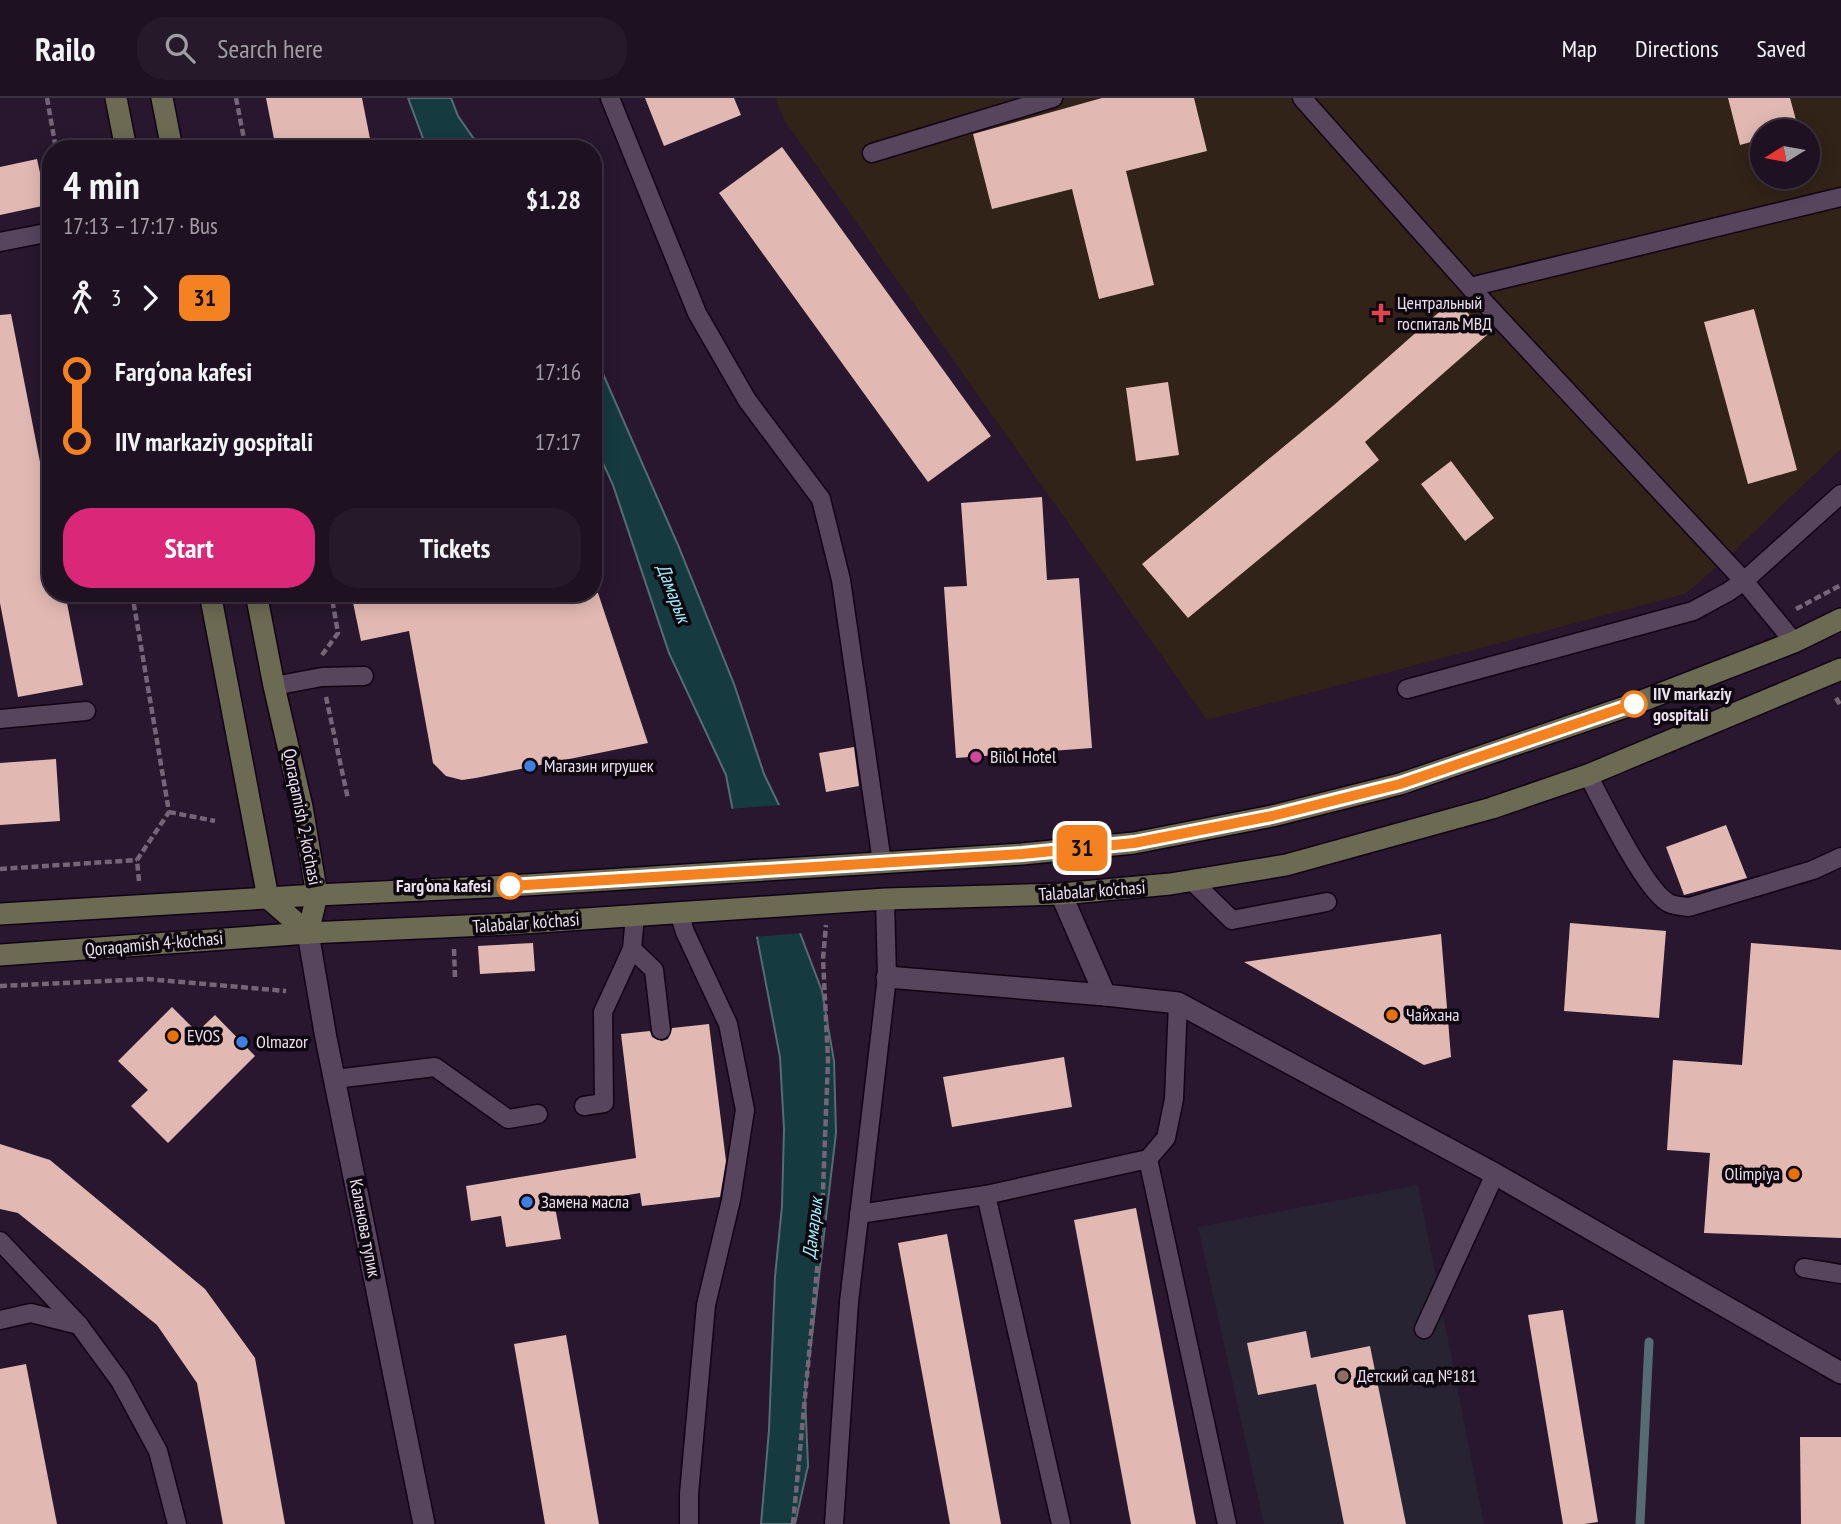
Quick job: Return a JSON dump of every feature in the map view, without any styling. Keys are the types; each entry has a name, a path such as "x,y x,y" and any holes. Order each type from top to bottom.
{"main road":[{"path":"116,98 124,140"},
{"path":"162,98 170,140"},
{"path":"212,602 268,898 308,933"},
{"name":"Qoraqamish 2-ko'chasi","path":"258,602 302,807 317,895 308,933"},
{"path":"268,898 476,888 1022,854 1134,843 1272,816 1400,784 1634,704 1794,642 1841,620"},
{"name":"Talabalar ko'chasi","path":"308,933 453,928 885,899 1061,894 1170,884 1286,865 1492,808 1588,775 1841,669"},
{"path":"883,862 885,899"},
{"name":"Qoraqamish 4-ko'chasi","path":"0,914 268,898"},
{"name":"Qoraqamish 4-ko'chasi","path":"0,955 308,933"}],"street":[{"path":"1061,894 1105,995"},
{"name":"Каланова тупик","path":"308,933 424,1524"},
{"path":"887,976 1178,1003 1494,1174 1841,1373"}],"lane":[{"path":"610,98 697,313 747,400 821,499 841,580 883,862"},
{"path":"872,153 1054,98"},
{"path":"1302,98 1470,288 1744,580 1794,642"},
{"path":"1470,288 1841,197"},
{"path":"0,242 42,234"},
{"path":"1407,689 1693,611 1744,580 1841,494"},
{"path":"274,686 322,677 364,676"},
{"path":"0,719 86,711"},
{"path":"1588,775 1615,827 1651,886 1668,903 1689,907 1813,870 1841,857"},
{"path":"1191,880 1232,920 1327,902"},
{"path":"834,1524 849,1302 887,976 885,899"},
{"path":"679,913 685,932 728,1024 745,1110 731,1200 706,1305 689,1494 689,1524"},
{"path":"584,1107 604,1103 603,1012 632,949 635,916"},
{"path":"632,949 654,970 661,1030"},
{"path":"859,1214 986,1195 1148,1159 1166,1138 1174,1099 1178,1003"},
{"path":"335,1079 435,1067 508,1119 538,1114"},
{"path":"1148,1159 1227,1524"},
{"path":"1424,1329 1494,1174"},
{"path":"986,1195 1060,1524"},
{"path":"0,1241 79,1325 120,1381 158,1451 177,1524"},
{"path":"1804,1268 1841,1275"},
{"path":"0,1321 32,1313 79,1325"}],"path":[{"path":"47,98 54,140"},
{"path":"236,98 244,140"},
{"path":"1777,620 1841,585"},
{"path":"134,602 169,812 138,860 140,887"},
{"path":"1836,698 1841,706"},
{"path":"169,812 215,821"},
{"path":"0,869 138,860"},
{"path":"793,1524 822,1217 828,1060 823,959 826,924"},
{"path":"454,945 455,979"},
{"path":"0,986 147,979 286,991"}],"shaded area":[{"name":"Центральный госпиталь МВД","path":"775,98 1841,98 1841,449 1725,560 1685,594 1207,720 785,121"},
{"name":"Детский сад №181","path":"1418,1185 1484,1524 1264,1524 1198,1227"}],"water":[{"path":"408,98 451,98 458,116 475,140 424,140"},
{"name":"Дамарык","path":"602,372 678,545 734,684 764,774 779,805 800,933 822,991 834,1061 836,1133 805,1395 808,1466 795,1524 761,1524 769,1430 775,1277 782,1206 784,1129 780,1057 726,775 669,653 613,485 602,461"}],"pier":[{"path":"782,805 803,933 752,937 729,809"}],"building":[{"path":"266,98 362,98 370,140 274,140"},
{"path":"645,98 734,98 741,115 664,146"},
{"path":"1102,98 1194,98 1207,151 1126,171 1154,285 1099,299 1072,189 992,209 973,134"},
{"path":"1728,98 1790,98 1796,119 1750,119 1750,142 1740,145"},
{"path":"782,147 991,436 928,482 719,193"},
{"path":"37,159 42,182 42,206 0,215 0,167"},
{"path":"1455,298 1487,335 1365,442 1379,460 1188,618 1142,564 1334,405"},
{"path":"1754,309 1797,470 1748,484 1704,322"},
{"path":"11,314 42,472 42,602 67,602 83,685 18,697 0,603 0,315"},
{"path":"1168,382 1179,455 1136,461 1126,388"},
{"path":"1451,461 1494,518 1465,541 1421,484"},
{"path":"1042,497 1047,580 1079,578 1092,748 956,758 944,587 967,586 961,503"},
{"path":"353,602 601,602 648,743 476,778 462,780 446,776 433,763 409,631 361,641"},
{"path":"854,747 859,786 826,792 819,753"},
{"path":"56,759 60,821 0,825 0,763"},
{"path":"1726,825 1747,878 1684,895 1666,847"},
{"path":"1570,923 1666,931 1659,1018 1564,1011"},
{"name":"Чайхана","path":"1441,934 1451,1057 1424,1065 1244,962"},
{"name":"Farg‘ona kafesi","path":"533,943 535,971 480,974 478,946"},
{"path":"1751,943 1841,950 1841,1238 1704,1233 1710,1153 1667,1150 1673,1060 1742,1065"},
{"path":"172,1007 197,1032 215,1015 255,1056 168,1143 131,1106 148,1090 118,1061"},
{"path":"709,1024 726,1161 720,1197 642,1206 640,1193 555,1207 561,1239 506,1247 501,1216 471,1221 466,1186 636,1158 621,1034 650,1031 652,1037 662,1041 668,1039 672,1028"},
{"path":"1064,1057 1072,1107 952,1127 943,1077"},
{"path":"0,1144 50,1160 205,1289 255,1358 285,1524 223,1524 197,1383 157,1325 18,1213 0,1209"},
{"path":"1136,1208 1196,1524 1131,1524 1074,1220"},
{"path":"947,1234 1001,1524 950,1524 898,1243"},
{"path":"1563,1310 1598,1522 1584,1524 1563,1524 1528,1315"},
{"path":"1306,1331 1311,1358 1370,1346 1406,1524 1344,1524 1316,1384 1258,1395 1247,1343"},
{"path":"566,1335 599,1524 545,1524 514,1344"},
{"path":"26,1364 57,1524 0,1524 0,1369"},
{"path":"1800,1437 1841,1437 1841,1524 1801,1524"}],"waterway":[{"path":"1640,1524 1649,1342"}],"bus line":[{"name":"31","path":"510,886 1022,854 1134,843 1272,816 1400,784 1634,704"}],"place":[{"name":"Центральный госпиталь МВД","path":"1381,313"},
{"name":"IIV markaziy gospitali","path":"1634,704"},
{"name":"Bilol Hotel","path":"976,757"},
{"name":"Магазин игрушек","path":"530,766"},
{"name":"Farg‘ona kafesi","path":"510,886"},
{"name":"Чайхана","path":"1392,1015"},
{"name":"EVOS","path":"173,1036"},
{"name":"Olmazor","path":"242,1042"},
{"name":"Olimpiya","path":"1794,1174"},
{"name":"Замена масла","path":"527,1202"},
{"name":"Детский сад №181","path":"1343,1376"}]}
